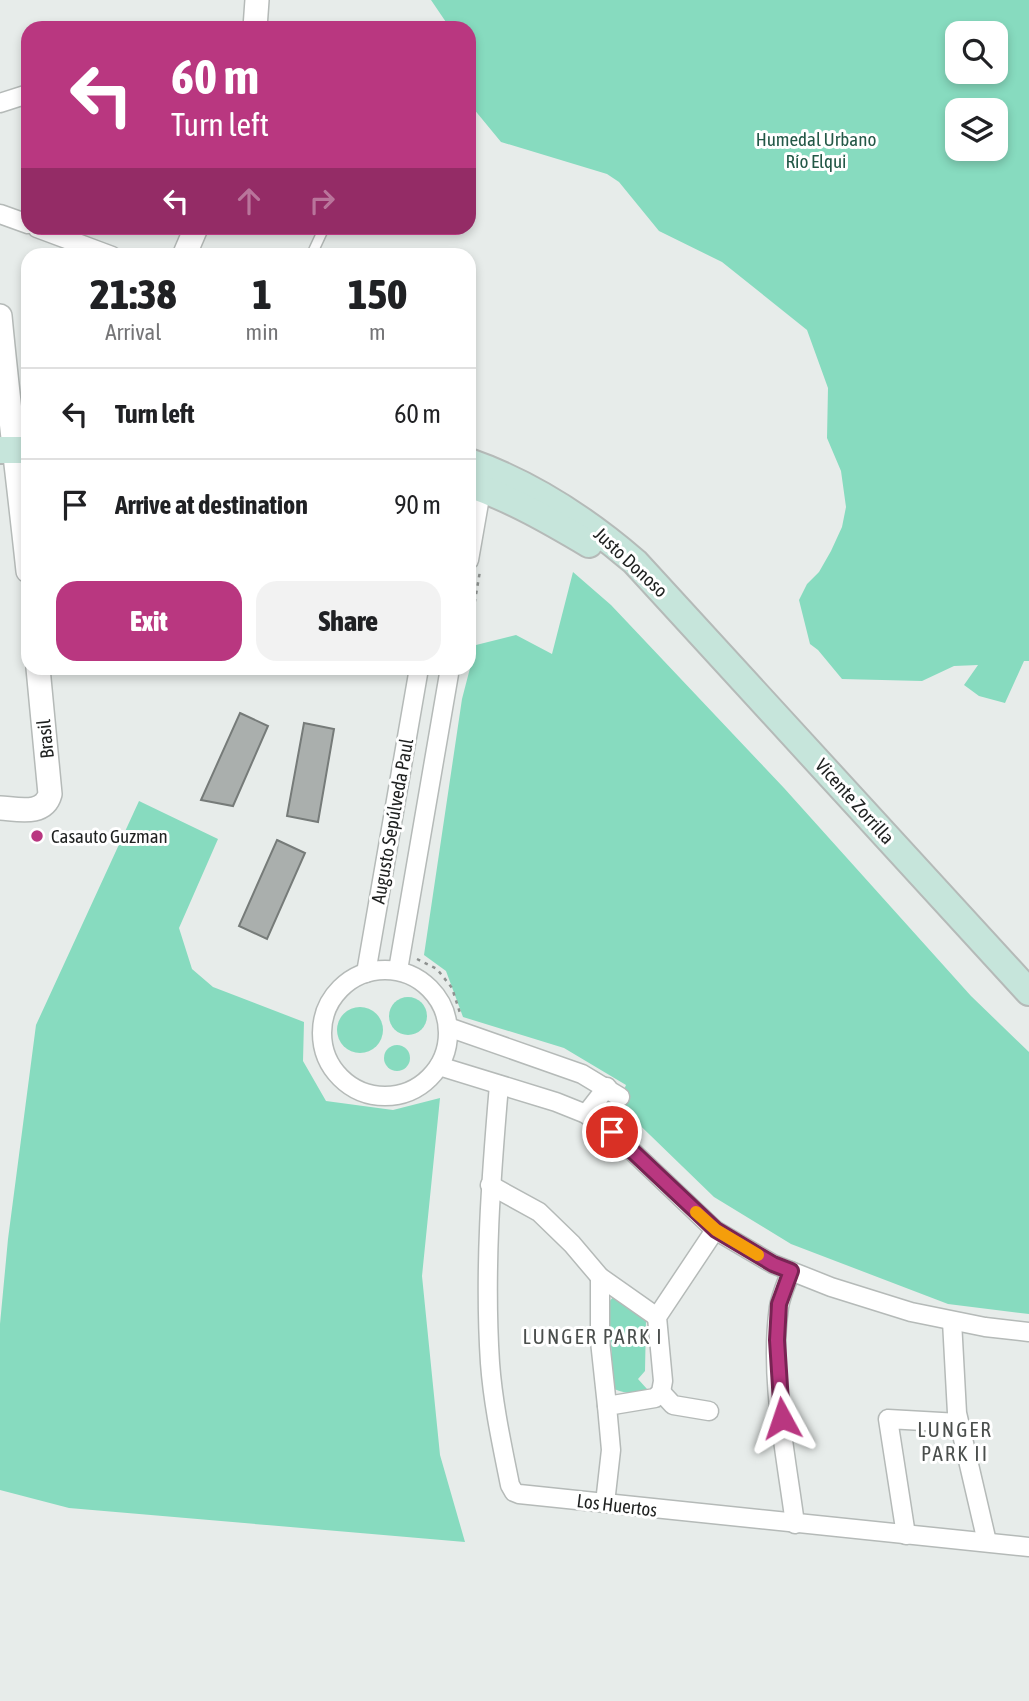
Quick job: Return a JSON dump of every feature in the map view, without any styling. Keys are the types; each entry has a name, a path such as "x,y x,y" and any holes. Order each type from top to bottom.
{"main road":[{"name":"Justo Donoso","path":"476,476 526,509 590,545 681,611"},
{"name":"Vicente Zorrilla","path":"681,611 1029,992"}],"street":[{"path":"256,21 257,0"},
{"path":"0,103 21,96"},
{"path":"0,214 21,222"},
{"path":"56,235 91,248"},
{"path":"0,316 21,506"},
{"name":"Brasil","path":"0,808 27,810 43,806 48,801 50,794 39,675"},
{"name":"Augusto Sepúlveda Paul","path":"366,973 418,675"},
{"name":"Augusto Sepúlveda Paul","path":"398,970 449,675"},
{"path":"454,1024 439,1066 427,1081 410,1091 391,1096 351,1088 335,1071 325,1052 322,1030 327,1008 338,990 355,976 376,970 398,970 418,978 433,991 454,1024 582,1074 613,1092 586,1114"},
{"path":"439,1066 586,1114 612,1132 716,1230 773,1264 870,1300 953,1321 1029,1332"},
{"name":"Los Huertos","path":"499,1085 487,1254 490,1364 498,1424 510,1485 514,1492 1029,1548"},
{"path":"490,1185 539,1212 572,1244 600,1277 657,1317"},
{"path":"607,1406 655,1398 661,1392 663,1381 657,1317 716,1230"},
{"path":"791,1271 779,1304 777,1340 779,1396 795,1524"},
{"path":"600,1277 600,1341 611,1450 605,1503"},
{"path":"953,1321 959,1423 987,1542"},
{"path":"661,1392 673,1405 709,1411"},
{"path":"906,1535 888,1419 959,1423"}],"path":[{"path":"413,958 437,969 452,988 460,1007 454,1024"}],"green space":[{"name":"Humedal Urbano Río Elqui","path":"431,0 1029,0 1029,661 1024,661 1005,703 979,696 964,685 978,665 954,666 922,681 842,679 810,644 799,600 831,551 842,527 846,507 841,471 827,438 828,388 807,330 722,262 659,231 619,182 607,174 501,142 476,112 476,21 445,21"},
{"path":"573,572 611,605 784,788 971,996 1029,1052 1029,1314 948,1304 791,1244 714,1197 618,1104 626,1085 564,1048 463,1017 446,971 424,955 462,699 468,675 476,675 476,645 516,635 552,654"},
{"path":"139,801 218,839 179,928 192,969 213,987 304,1022 303,1061 326,1101 393,1110 440,1098 422,1276 440,1455 465,1542 69,1508 0,1490 0,1324 8,1239 36,1025"},
{"path":"408,997 421,1003 427,1016 421,1029 408,1035 395,1029 389,1016 395,1003"},
{"path":"360,1007 376,1014 383,1030 376,1046 360,1053 344,1046 337,1030 344,1014"},
{"path":"397,1045 406,1049 410,1058 406,1067 397,1071 388,1067 384,1058 388,1049"},
{"path":"614,1296 646,1320 645,1371 638,1379 647,1389 635,1393 614,1389 608,1303"}],"building":[{"path":"240,713 268,726 233,806 201,800"},
{"path":"304,723 334,729 318,822 287,816"},
{"path":"277,840 305,853 267,939 239,926"}],"slow traffic":[{"path":"696,1212 716,1230 758,1255"}],"place":[{"name":"Casauto Guzman","path":"37,836"}],"district":[{"name":"LUNGER PARK I","path":"593,1337"},
{"name":"LUNGER PARK II","path":"955,1442"}],"route":[{"path":"612,1132 716,1230 773,1264 791,1271 779,1304 777,1340 782,1418"}]}
